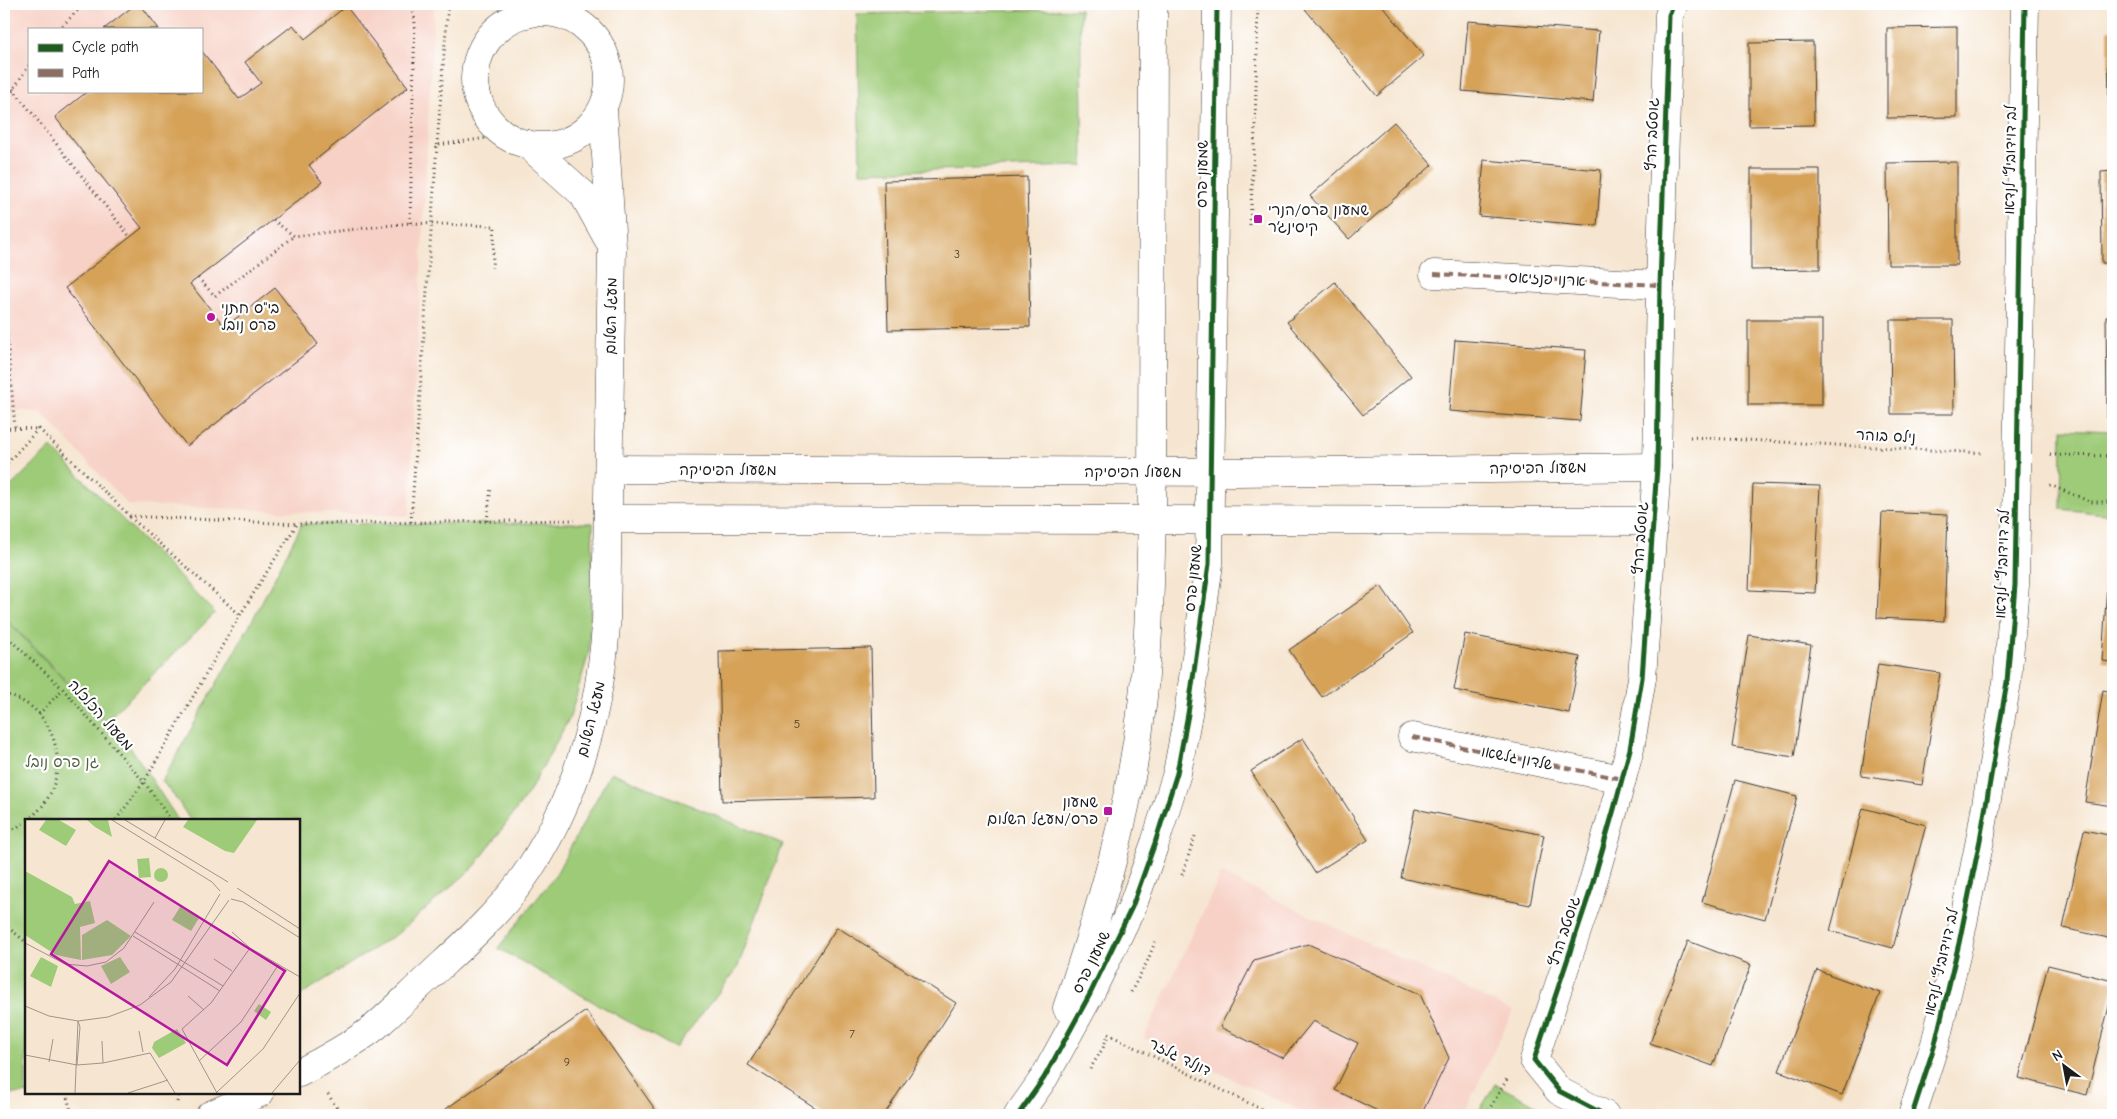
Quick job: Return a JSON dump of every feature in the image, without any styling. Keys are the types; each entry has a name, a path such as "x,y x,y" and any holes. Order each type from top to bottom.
{"street":[{"name":"שמעון פרס","path":"1044,1078 1093,933 1126,800 1142,706 1152,520 1153,4"},
{"name":"שמעון פרס","path":"1018,1115 1044,1078 1090,994 1132,907 1177,773 1188,714 1208,574 1217,4"},
{"name":"גוסטב הרץ","path":"1534,1060 1591,889 1630,749 1642,678 1657,467 1660,285 1669,15 1674,4"},
{"name":"לב דוידוביץ' לנדאו","path":"1912,1115 1935,1044 1959,944 1980,840 2006,691 2015,585 2024,4"},
{"path":"533,8 557,13 579,22 599,42 608,63 610,87 603,109 588,128 573,139 550,146 516,140 488,120 479,103 475,80 478,57 490,36 511,19 533,8"},
{"name":"מעגל השלום","path":"300,1072 375,1027 470,939 518,886 562,814 577,775 592,726 603,671 606,626 612,247 603,109"},
{"name":"מעגל השלום","path":"516,140 583,194 612,247"},
{"name":"ארנו פנזיאס","path":"1434,274 1660,285"},
{"name":"משעול הפיסיקה","path":"609,470 1210,472 1657,467"},
{"path":"609,519 1654,520"},
{"name":"שלדון גלשאו","path":"1412,737 1622,778"},
{"path":"1534,1060 1559,1091 1605,1115"},
{"path":"210,1115 258,1094"}],"path":[{"path":"60,28 84,4"},
{"path":"410,4 415,19 410,223"},
{"path":"411,522 430,224 448,4"},
{"path":"4,104 28,67"},
{"path":"13,89 130,237"},
{"path":"436,145 516,140"},
{"path":"273,220 294,236"},
{"path":"198,278 215,296 294,236 410,223 495,226 492,268"},
{"path":"4,301 15,428"},
{"path":"4,428 38,429 130,516 240,615"},
{"path":"4,467 38,429"},
{"path":"2018,463 2091,502 2113,502"},
{"path":"487,521 491,487"},
{"path":"130,516 297,524 609,519"},
{"path":"117,819 144,782 240,615 297,524"},
{"path":"39,714 63,689"},
{"path":"4,694 21,700 39,714 52,733 58,754 57,776 48,798 34,815 28,819"},
{"path":"4,831 16,828 25,821"},
{"path":"4,924 25,940"},
{"path":"1486,1115 1505,1080 1534,1060"},
{"path":"66,1094 72,1115"}],"shaded area":[{"name":"בי\"ס חתני פרס נובל","path":"4,4 434,4 409,516 128,505 41,412 14,410 4,412"},
{"path":"1221,874 1513,1011 1463,1115 1310,1115 1144,1038"}],"green space":[{"path":"1080,9 1083,166 860,172 857,14"},
{"path":"2062,429 2113,431 2113,515 2061,509"},
{"path":"51,447 215,613 106,721 4,617 4,493"},
{"path":"593,523 589,652 570,717 529,792 475,866 397,934 300,995 300,819 189,819 162,781 254,617 302,524"},
{"name":"גן פרס נובל","path":"4,618 133,751 177,819 25,819 25,1094 4,1094"},
{"path":"611,772 783,844 737,969 675,1048 498,948 555,876"},
{"path":"1495,1084 1555,1115 1477,1115"}],"building":[{"path":"136,4 140,4 158,28 105,28"},
{"path":"1301,4 1381,4 1424,56 1377,96"},
{"path":"346,6 408,87 309,165 322,182 190,284 225,327 275,288 318,344 187,446 65,288 142,228 55,117 87,92 202,92 202,51 239,99 261,83 245,62 293,25 305,39"},
{"path":"1468,21 1599,31 1593,102 1462,91"},
{"path":"1957,27 1957,117 1887,118 1887,28"},
{"path":"2108,30 2113,30 2113,132 2109,132"},
{"path":"1813,42 1814,125 1749,126 1749,43"},
{"path":"1394,122 1432,165 1349,239 1310,196"},
{"path":"1484,160 1601,170 1597,226 1479,216"},
{"path":"1957,162 1957,265 1888,265 1887,163"},
{"path":"1751,169 1820,169 1820,269 1751,270"},
{"path":"2113,171 2113,263 2102,263 2101,172"},
{"path":"1027,177 1030,327 888,330 884,181"},
{"path":"1335,282 1411,376 1363,415 1287,322"},
{"path":"2106,316 2113,316 2113,418 2107,418"},
{"path":"1748,320 1822,320 1822,405 1748,405"},
{"path":"1890,320 1953,320 1954,414 1891,414"},
{"path":"1455,340 1586,350 1580,421 1449,411"},
{"path":"1753,484 1820,486 1815,593 1749,590"},
{"path":"1882,512 1948,515 1944,621 1877,618"},
{"path":"2110,538 2113,538 2113,662 2102,661"},
{"path":"1381,586 1413,633 1322,697 1289,650"},
{"path":"1465,634 1580,657 1569,713 1454,690"},
{"path":"1749,635 1811,645 1794,757 1732,747"},
{"path":"871,648 874,797 722,801 719,651"},
{"path":"1878,664 1940,673 1922,785 1861,776"},
{"path":"2103,690 2113,692 2113,806 2085,802"},
{"path":"1303,738 1368,840 1315,873 1251,771"},
{"path":"1735,780 1797,796 1765,919 1702,902"},
{"path":"1863,808 1926,825 1893,948 1830,931"},
{"path":"1415,809 1544,835 1530,905 1401,878"},
{"path":"2084,830 2113,836 2113,939 2063,928"},
{"path":"837,927 956,1003 884,1115 827,1115 748,1065"},
{"path":"1688,941 1751,965 1713,1066 1650,1043"},
{"path":"1308,944 1420,994 1449,1058 1421,1115 1386,1115 1335,1090 1358,1043 1313,1021 1283,1058 1220,1027 1254,960"},
{"path":"2048,965 2113,981 2113,990 2087,1095 2019,1078"},
{"path":"1817,970 1880,993 1842,1095 1779,1071"},
{"path":"586,1011 659,1115 441,1115 440,1113"}],"marked path":[{"path":"1434,274 1660,285"},
{"path":"1412,737 1622,779"}],"cycle path":[{"path":"1018,1115 1044,1078 1090,994 1132,907 1177,773 1188,714 1209,564 1217,4"},
{"path":"1605,1115 1559,1091 1534,1060 1591,889 1614,809 1630,749 1642,678 1657,467 1660,285 1669,15 1674,4"},
{"path":"1912,1115 1935,1044 1959,943 1980,840 2007,682 2015,585 2025,4"}],"place":[{"name":"שמעון פרס/הנרי קיסינג׳ר","path":"1258,219"},
{"name":"בי\"ס חתני פרס נובל","path":"211,317"},
{"name":"שמעון פרס/מעגל השלום","path":"1108,811"}]}
